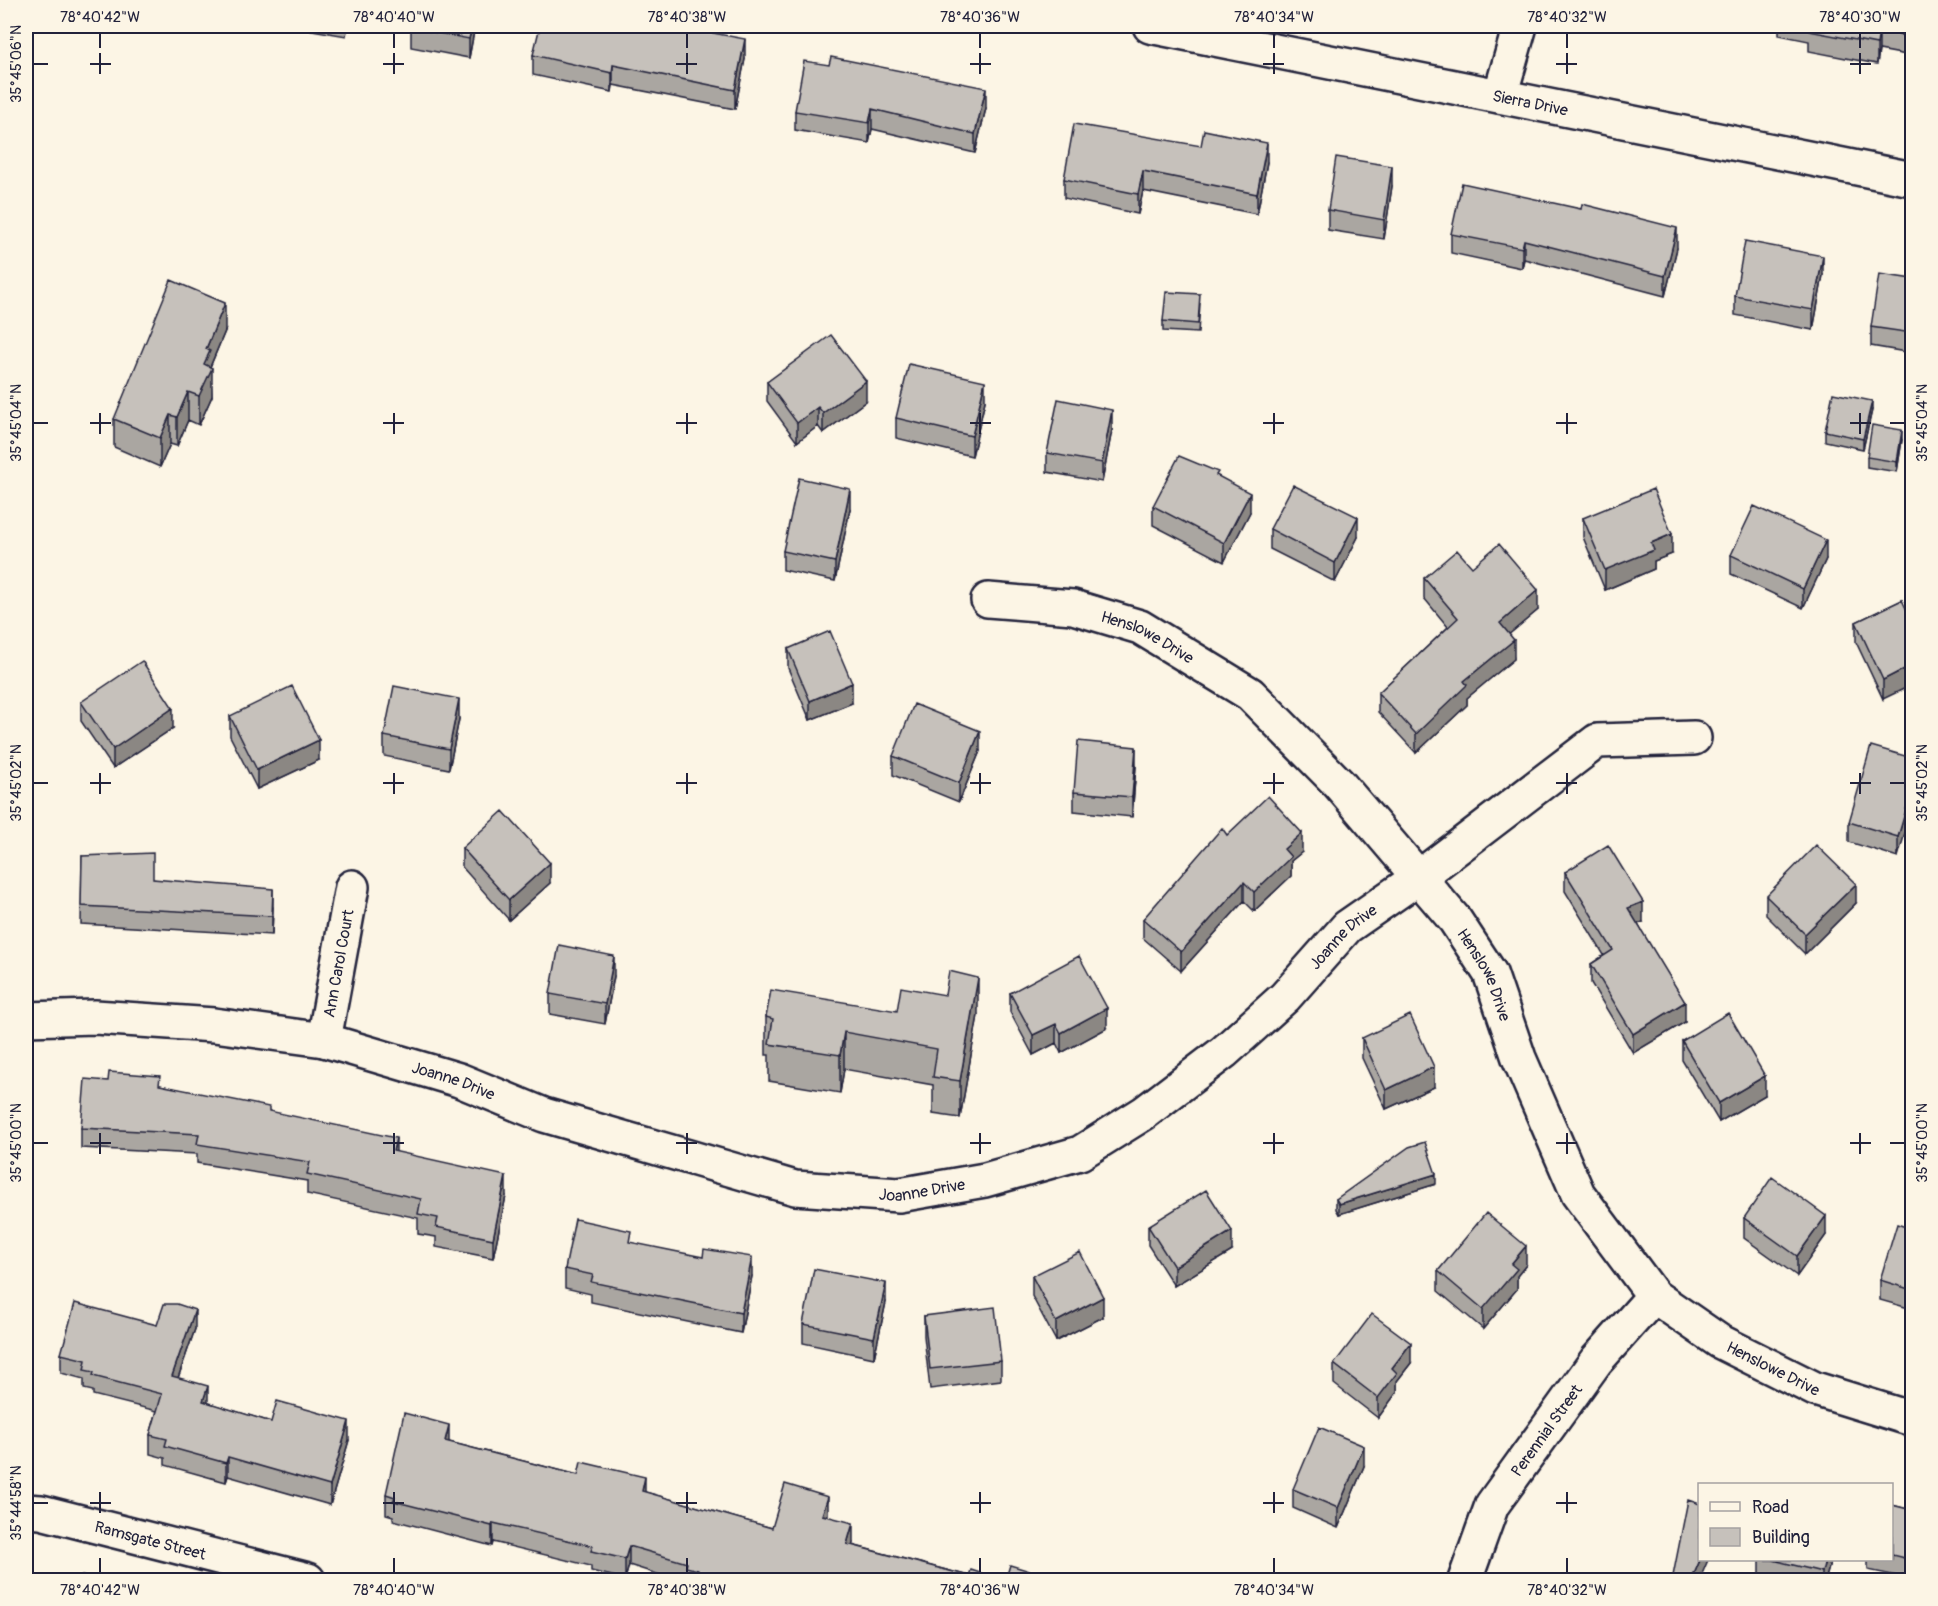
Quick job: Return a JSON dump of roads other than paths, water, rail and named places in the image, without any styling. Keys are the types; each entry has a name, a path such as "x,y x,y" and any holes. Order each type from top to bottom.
{"street":[{"name":"Sierra Drive","path":"1150,26 1912,179"},
{"path":"1500,96 1520,26"},
{"name":"Henslowe Drive","path":"988,600 1073,607 1140,627 1250,694 1339,784 1455,920 1490,973 1519,1058 1578,1194 1654,1296 1719,1341 1815,1389 1912,1419"},
{"name":"Joanne Drive","path":"26,1019 95,1017 214,1024 324,1040 459,1080 544,1114 795,1188 899,1195 985,1180 1080,1153 1144,1113 1224,1052 1285,997 1347,927 1419,878 1597,741 1694,738"},
{"name":"Ann Carol Court","path":"324,1040 352,886"},
{"name":"Perennial Street","path":"1465,1581 1492,1505 1596,1361 1654,1296"},
{"name":"Ramsgate Street","path":"26,1511 41,1512 308,1581"}]}
